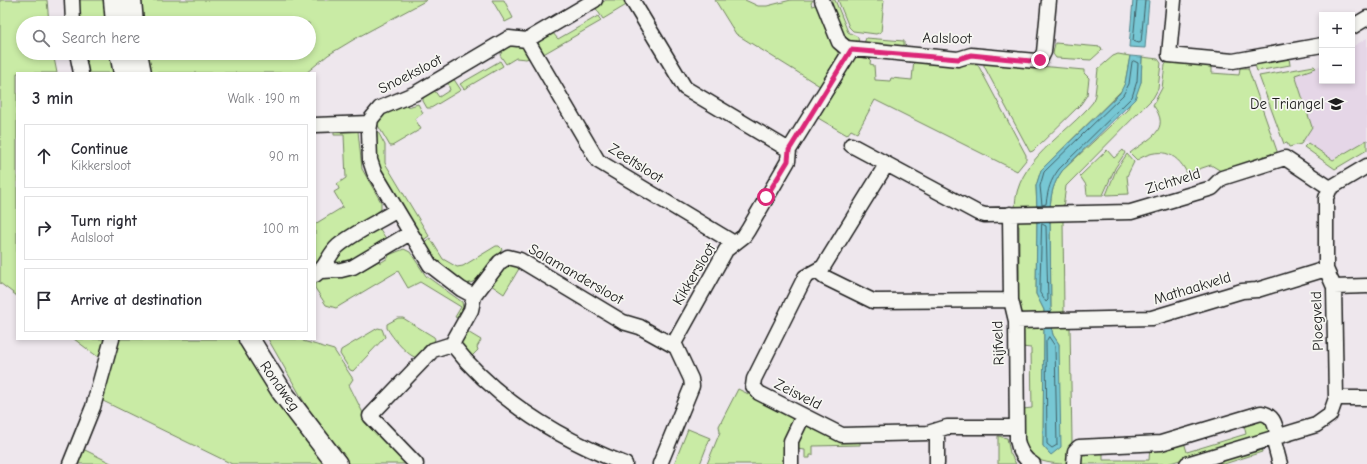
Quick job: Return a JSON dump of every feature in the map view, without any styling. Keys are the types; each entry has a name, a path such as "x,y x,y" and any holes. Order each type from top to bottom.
{"main road":[{"path":"114,0 115,16"},
{"path":"131,0 132,16"},
{"path":"121,60 124,72"},
{"path":"138,60 141,72"},
{"name":"Rondweg","path":"250,340 282,392 337,464"},
{"name":"Rondweg","path":"265,340 291,387 313,431"}],"street":[{"path":"72,0 73,16"},
{"path":"527,40 595,0"},
{"path":"632,0 685,88 789,150"},
{"path":"822,0 839,42 851,50"},
{"name":"Aalsloot","path":"851,50 958,59 971,55 1031,61 1040,60 1044,52 1049,0"},
{"path":"1174,0 1169,55 1233,61 1319,46"},
{"path":"1355,25 1367,18"},
{"name":"Snoeksloot","path":"370,123 380,108 416,94 509,38 527,40"},
{"name":"Zeeltsloot","path":"527,40 598,161 734,243"},
{"name":"Kikkersloot","path":"673,344 726,250 744,236 748,230 788,161 789,150 851,50"},
{"path":"78,60 81,72"},
{"path":"316,125 370,123 368,130 370,160 374,172 410,233 433,269 461,289 474,296 471,310 452,344 433,350 370,416 416,464"},
{"path":"851,145 978,213 1010,214"},
{"name":"Zichtveld","path":"1010,214 1131,212 1212,188 1222,178 1285,158 1330,188"},
{"name":"Zeisveld","path":"886,165 824,267 805,277 753,383 753,386 759,393 842,435 928,433 947,427 1017,427"},
{"path":"1330,188 1367,166"},
{"name":"Ploegveld","path":"1187,464 1276,437 1324,420 1330,415 1336,398 1334,287 1326,269 1326,198 1330,188"},
{"path":"318,273 329,256 340,245 397,210"},
{"name":"Rijfveld","path":"1010,214 1011,300 1016,321 1017,427 1019,449 1028,461 1033,464"},
{"path":"318,273 353,267 410,233"},
{"name":"Salamandersloot","path":"474,296 500,262 508,257 514,258 623,322 640,327 673,344"},
{"name":"Mathaakveld","path":"1016,321 1152,318 1242,290 1257,290 1326,269"},
{"path":"816,271 873,301 1011,300"},
{"path":"1334,287 1367,286"},
{"path":"70,464 93,407 112,340"},
{"path":"452,344 510,403 590,450 625,464"},
{"path":"660,464 692,386 692,380 686,366 673,344"},
{"path":"1336,398 1367,398"},
{"path":"1074,464 1075,452 1079,447 1161,443 1261,413 1268,415 1273,419 1280,464"},
{"path":"792,464 791,442 803,416"},
{"path":"937,430 937,464"}],"shaded area":[{"name":"De Triangel","path":"1367,38 1367,140 1333,160 1304,140 1312,127 1295,75 1319,66 1319,84 1355,84 1355,45"}],"green space":[{"path":"0,0 47,0 48,16 16,16 16,60 54,60 57,72 16,72 16,295 0,283"},
{"path":"78,0 110,0 111,16 79,16"},
{"path":"134,0 427,0 328,55 307,72 147,72 144,60 316,60 316,16 137,16"},
{"path":"492,0 504,0 513,18 505,22"},
{"path":"606,0 627,0 628,4 603,19 595,7"},
{"path":"715,0 745,0 758,6 767,6 791,0 813,0 811,3 812,6 818,4 840,58 823,88 736,34"},
{"path":"827,0 835,0 848,32 858,37 859,45 843,36"},
{"path":"838,0 884,0 881,32 876,34 853,31 849,27"},
{"path":"598,16 601,21 540,56 538,43 544,37 552,32 558,39"},
{"path":"866,38 904,41 904,50 863,46"},
{"path":"1055,43 1101,47 1102,50 1091,60 1056,58 1053,54"},
{"path":"513,45 526,49 532,57 526,59 516,58 506,64 500,55 502,52 500,50"},
{"path":"1118,54 1130,56 1125,83 1122,90 1041,170 1036,186 1037,209 1015,208 1017,191 1033,162 1044,149 1093,102 1098,69 1113,56"},
{"path":"862,55 871,56 870,64 874,65 875,80 890,81 891,78 912,80 914,59 978,65 1026,155 1026,160 1017,171 875,100 857,133 851,130 847,135 818,118 852,60 856,57 862,57"},
{"path":"1142,57 1158,59 1161,63 1158,89 1153,98 1066,186 1063,207 1050,209 1053,189 1056,180 1062,171 1127,110 1141,82"},
{"path":"1289,58 1290,65 1257,71 1255,65 1256,63"},
{"path":"84,60 117,60 119,72 87,72"},
{"path":"1169,60 1211,64 1211,73 1239,75 1240,68 1248,68 1277,151 1276,154 1221,171 1211,165 1187,173 1178,160 1166,153 1152,153 1137,160 1130,153 1150,139 1159,128 1160,122 1158,114 1153,105 1162,88 1165,65 1169,62"},
{"path":"500,61 503,66 464,89 460,84"},
{"path":"984,61 1084,70 1084,73 1089,78 1087,95 1081,104 1033,151 1030,152 984,66"},
{"path":"1314,66 1316,68 1295,75 1312,127 1301,144 1289,147 1287,143 1284,144 1259,76"},
{"path":"453,78 461,90 431,108 427,108 423,101 423,97 434,90 439,97 450,90 447,81"},
{"path":"407,104 408,107 418,104 423,113 415,119 421,129 390,146 376,122 383,114"},
{"path":"334,130 358,131 362,169 381,202 381,209 316,266 316,223 343,207 334,192 339,189 337,184 346,178 344,135 334,135"},
{"path":"374,130 378,132 385,145 385,163 429,236 422,241 376,165"},
{"path":"1367,140 1367,150 1335,169 1304,147 1308,143 1333,160"},
{"path":"1107,150 1114,158 1123,150 1125,153 1115,168 1103,195 1087,195 1086,185 1080,176"},
{"path":"1127,154 1134,162 1127,176 1129,194 1106,195 1116,170"},
{"path":"1018,220 1037,220 1036,294 1044,310 1044,315 1022,315 1015,302 1017,280 1019,280 1019,226 1014,226"},
{"path":"1050,220 1063,221 1064,312 1051,315"},
{"path":"378,226 388,242 341,266 331,262 338,251"},
{"path":"430,238 443,259 457,267 463,266 496,246 499,246 502,249 497,258 494,256 490,260 492,263 473,282 466,284 438,267 423,243"},
{"path":"404,249 410,252 426,276 462,302 463,308 457,318 455,317 461,307 420,282 408,288 398,271 336,308 326,305 316,290 316,281 324,277 356,274 379,261 380,263 388,258 389,255"},
{"path":"506,263 520,267 504,294 491,285"},
{"path":"398,318 403,318 435,339 433,344 430,342 423,348 426,351 418,358 414,357 405,350 396,341 387,328 387,324"},
{"path":"1024,326 1044,326 1043,446 1051,455 1054,451 1059,344 1053,335 1051,326 1070,327 1072,441 1068,464 1042,461 1034,457 1026,444 1023,409 1032,408 1031,348 1022,347 1021,331"},
{"path":"378,328 382,329 385,337 353,371 350,370 340,354 341,350"},
{"path":"466,331 481,340 477,347 478,350 471,357 461,349 460,340"},
{"path":"75,340 106,340 102,360"},
{"path":"119,340 246,340 327,464 232,464 101,400"},
{"path":"269,340 302,340 334,350 353,379 349,385 364,415 410,464 345,464 315,421"},
{"path":"738,389 792,415 795,419 787,464 707,464 720,432 719,426"},
{"path":"1263,418 1272,428 1269,433 1167,464 1079,464 1079,454 1103,450 1103,460 1149,460 1150,447 1184,442 1187,452 1246,434 1244,425"},
{"path":"809,425 860,440 860,445 813,446 813,455 810,455 810,458 805,458 805,450 796,449 801,430"},
{"path":"688,429 710,438 700,464 674,464"},
{"path":"998,436 1007,438 1010,453 1016,464 998,464"},
{"path":"1261,446 1262,452 1224,464 1203,464"},
{"path":"83,449 113,464 76,464"}],"water":[{"path":"1133,0 1149,0 1145,48 1129,47"},
{"path":"1130,56 1142,57 1141,82 1135,99 1062,171 1056,180 1053,189 1050,209 1037,209 1036,186 1041,170 1120,93 1125,83"},
{"path":"1037,220 1050,220 1051,315 1044,315 1044,310 1036,294"},
{"path":"1044,326 1051,326 1053,335 1059,344 1061,447 1051,455 1043,446"}],"place":[{"name":"De Triangel","path":"1336,104"}],"route":[{"path":"766,197 788,161 789,150 851,50 958,59 971,55 1031,61 1040,60"}]}
